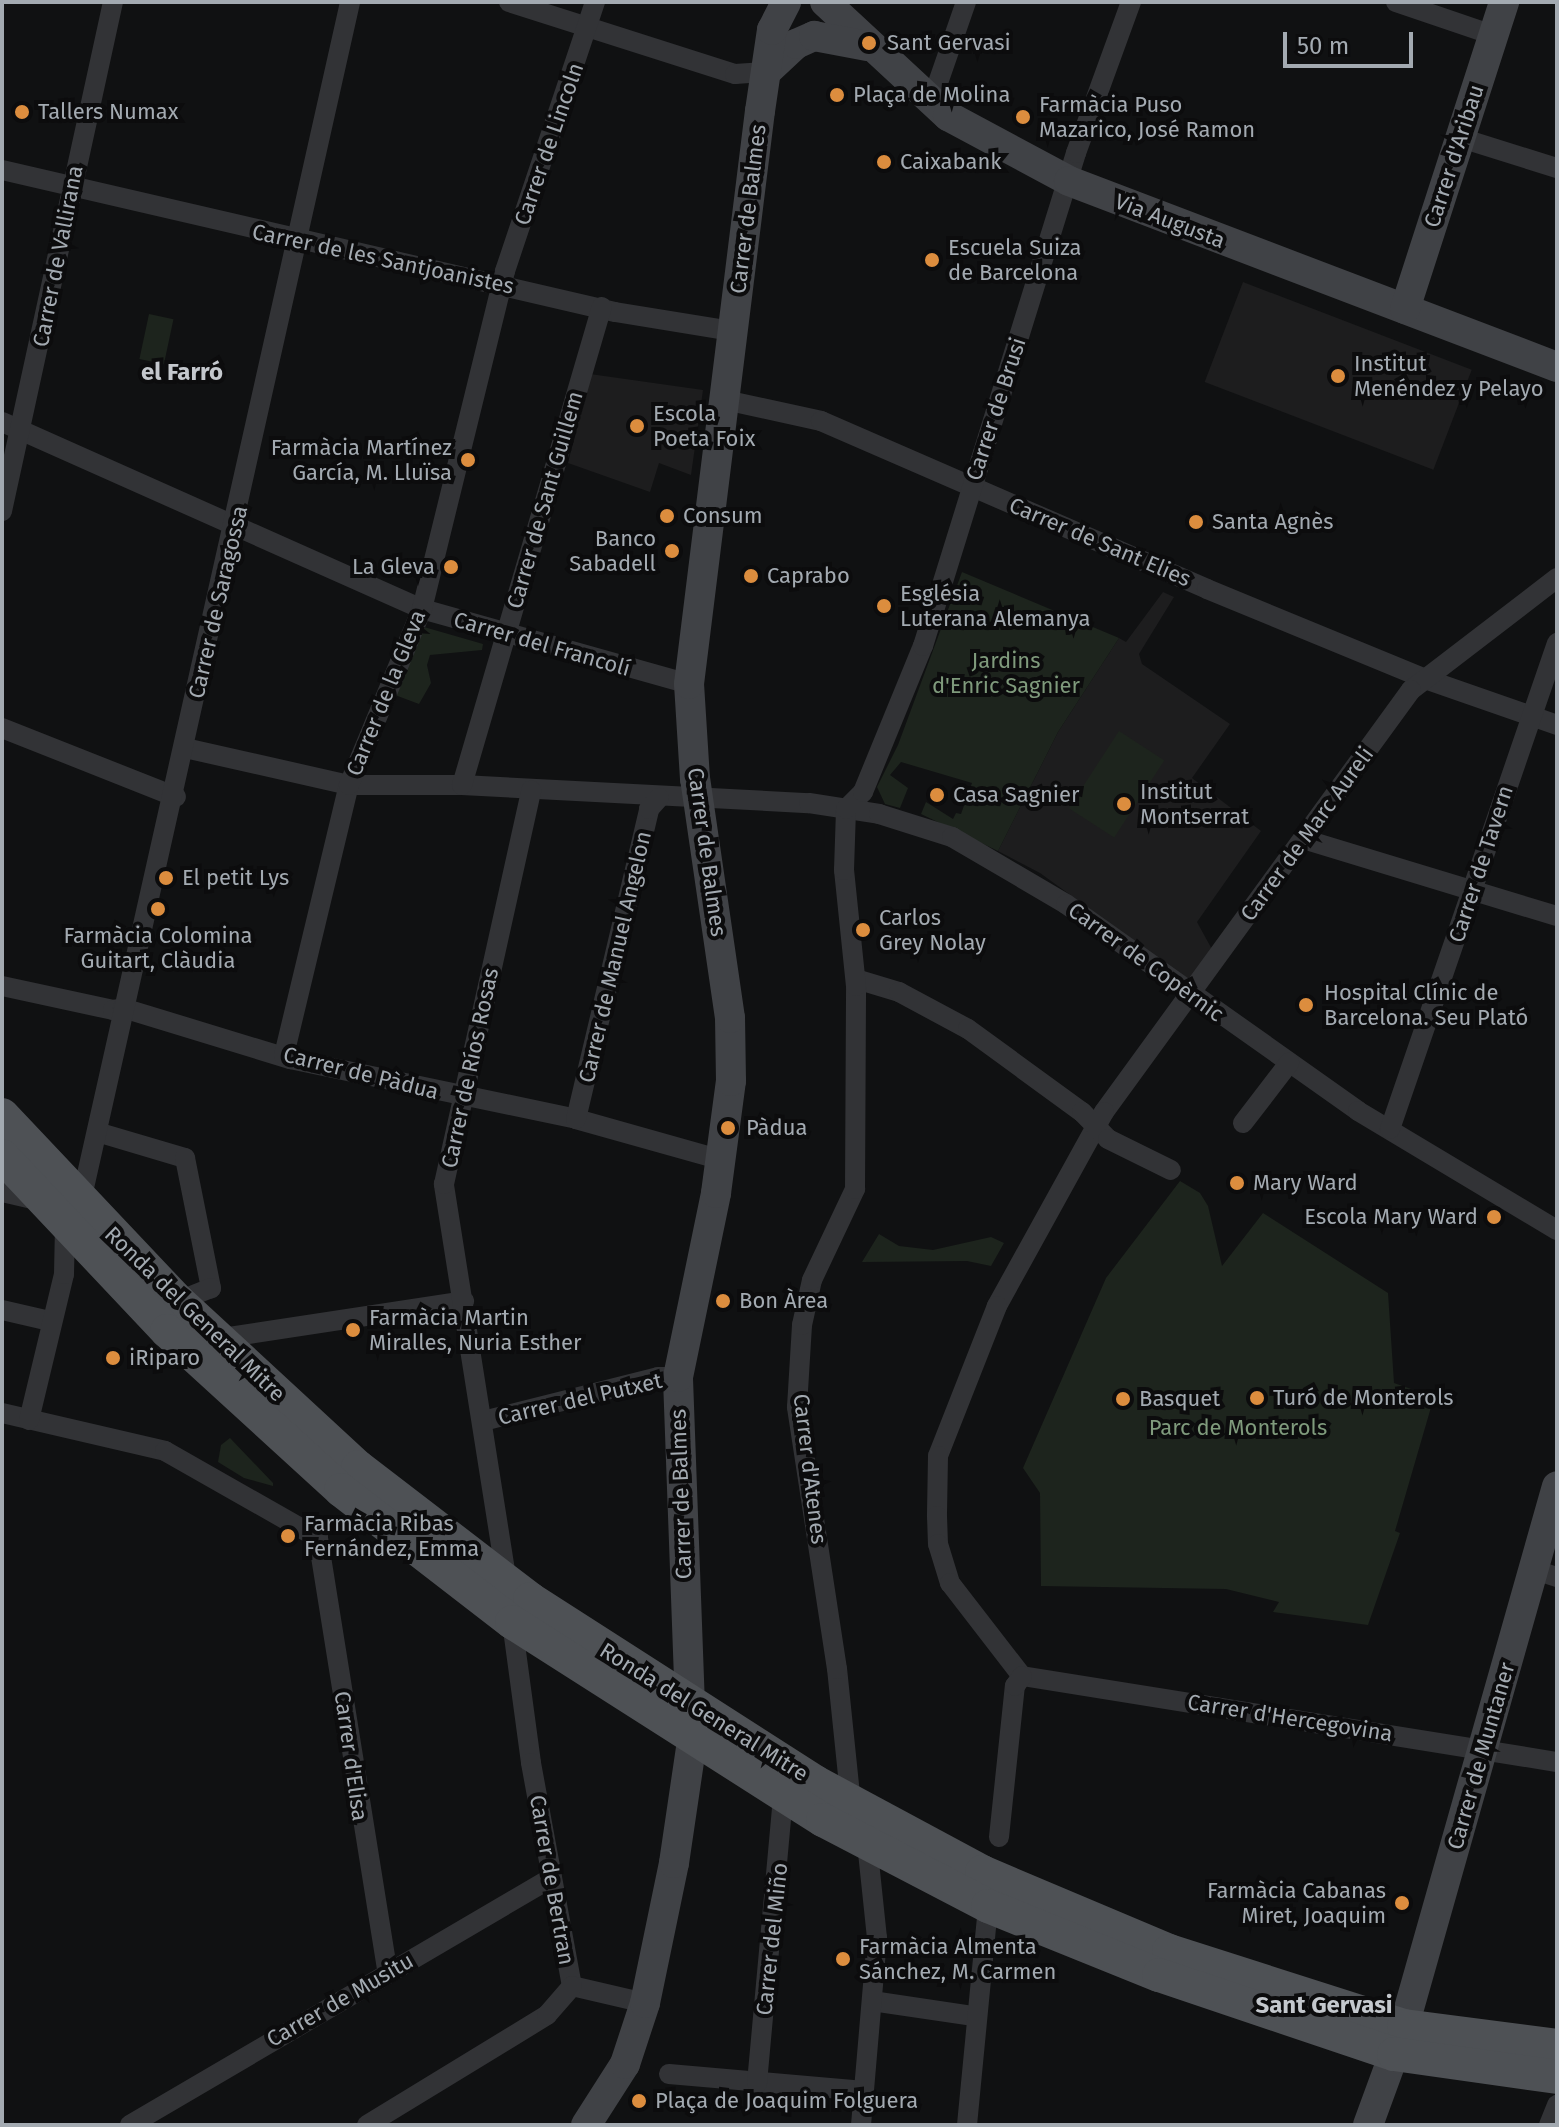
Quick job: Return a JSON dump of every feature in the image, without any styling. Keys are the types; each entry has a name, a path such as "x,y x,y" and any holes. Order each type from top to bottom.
{"main road":[{"name":"Carrer de Balmes","path":"690,1706 678,1377 722,1160 731,1081 730,1018 698,799 689,684 771,16 786,2"},
{"name":"Via Augusta","path":"825,2 931,103 1069,181 1557,367"},
{"name":"Carrer d'Aribau","path":"1405,309 1504,2"},
{"path":"766,72 796,44 814,36 869,46"},
{"name":"Ronda del General Mitre","path":"2,1115 73,1214 282,1439 512,1622 692,1741 867,1843 988,1906 1159,1975 1399,2040 1557,2077"},
{"name":"Ronda del General Mitre","path":"2,1156 42,1201 73,1214 178,1301 358,1467 507,1583 690,1706 851,1804 982,1872 1169,1951 1399,2040 1557,2046"},
{"name":"Carrer de Muntaner","path":"1368,2125 1399,2040 1481,1753 1546,1573 1557,1486"},
{"path":"507,1583 512,1622"},
{"path":"586,2125 625,2064 645,2003 674,1863 692,1741 690,1706"}],"street":[{"name":"Carrer de Vallirana","path":"2,511 11,426 72,186 113,2"},
{"name":"Carrer de Saragossa","path":"29,1420 50,1321 64,1274 73,1214 97,1132 123,1008 176,797 350,2"},
{"path":"509,2 735,74 766,72"},
{"name":"Carrer de Lincoln","path":"501,285 589,28 595,2"},
{"path":"931,103 966,2"},
{"name":"Carrer de Brusi","path":"846,809 863,792 923,646 970,488 1069,181 1131,2"},
{"path":"1396,2 1493,35"},
{"path":"1461,138 1557,168"},
{"name":"Carrer de les Santjoanistes","path":"2,170 501,285 732,331"},
{"name":"Carrer de la Gleva","path":"284,1055 349,785 422,609 501,285"},
{"name":"Carrer de Sant Guillem","path":"462,785 602,307"},
{"name":"Carrer de Sant Elies","path":"725,400 821,421 970,488 1428,680 1557,725"},
{"name":"Carrer del Francolí","path":"11,426 422,609 689,684"},
{"name":"Carrer de Marc Aureli","path":"1022,1676 950,1583 938,1544 938,1456 997,1306 1094,1127 1411,690 1428,680 1557,578"},
{"name":"Carrer de Tavern","path":"1390,1129 1557,643"},
{"path":"2,728 176,797"},
{"name":"Carrer de Copèrnic","path":"185,748 349,785 462,785 846,809 952,837 1066,904 1191,995 1390,1129 1557,1230"},
{"name":"Carrer de Ríos Rosas","path":"507,1583 444,1184 531,790"},
{"name":"Carrer de Manuel Angelon","path":"576,1119 649,809 659,798"},
{"name":"Carrer d'Atenes","path":"846,809 844,870 856,979 855,1189 812,1280 802,1325 797,1407 837,1669 851,1804"},
{"path":"1303,839 1557,916"},
{"path":"856,979 899,992 968,1029 1082,1112 1094,1127 1171,1170"},
{"name":"Carrer de Pàdua","path":"2,986 113,1010 123,1008 284,1055 463,1098 576,1119 722,1160"},
{"path":"1243,1123 1289,1063"},
{"path":"97,1132 185,1158 211,1288 178,1301"},
{"path":"2,1192 42,1201"},
{"path":"216,1339 464,1301"},
{"path":"2,1310 50,1321"},
{"name":"Carrer del Putxet","path":"483,1421 658,1377 678,1377"},
{"path":"2,1413 29,1420"},
{"name":"Carrer d'Elisa","path":"29,1420 165,1451 318,1538 388,1973"},
{"name":"Carrer de Bertran","path":"367,2125 547,2015 572,1986 512,1622"},
{"path":"999,1837 1015,1686 1022,1676"},
{"name":"Carrer d'Hercegovina","path":"1022,1676 1041,1683 1384,1732 1481,1753 1557,1762"},
{"name":"Carrer del Miño","path":"757,2083 783,1795"},
{"path":"861,2125 877,1938 867,1843"},
{"name":"Carrer de Musitu","path":"130,2125 552,1877"},
{"path":"967,2125 974,2016 988,1906"},
{"path":"572,1986 645,2003"},
{"path":"872,2001 974,2016"},
{"path":"669,2074 864,2091"},
{"path":"1549,2125 1557,2105"}],"shaded area":[{"name":"Institut Menéndez y Pelayo","path":"1243,282 1472,370 1433,470 1205,382"},
{"name":"Escola Poeta Foix","path":"590,374 703,390 691,475 659,463 650,492 568,463"},
{"name":"Institut Montserrat","path":"1163,592 1174,597 1139,654 1142,664 1230,724 1192,778 1261,831 1197,922 1214,953 1189,981 1040,873 998,851 1058,732 1119,638 1126,642"}],"green space":[{"path":"149,314 173,319 164,364 139,359"},
{"name":"Jardins d'Enric Sagnier","path":"962,572 1119,638 1058,732 998,851 921,814 926,802 953,819 956,813 961,814 972,783 901,762 890,775 908,788 900,808 885,804 877,787 898,745"},
{"path":"424,627 483,644 482,650 430,655 427,665 431,683 419,704 395,695"},
{"path":"1119,731 1164,760 1114,838 1069,808"},
{"name":"Parc de Monterols","path":"1180,1181 1200,1193 1208,1206 1222,1266 1263,1213 1388,1293 1394,1383 1434,1397 1395,1531 1400,1533 1368,1625 1273,1612 1279,1602 1226,1589 1041,1586 1040,1493 1023,1468 1106,1278"},
{"path":"879,1234 899,1246 933,1250 991,1237 1004,1243 991,1266 967,1261 862,1262"},
{"path":"230,1438 273,1486 244,1478 218,1462 221,1445"}],"place":[{"name":"Sant Gervasi","path":"869,43"},
{"name":"Plaça de Molina","path":"837,95"},
{"name":"Tallers Numax","path":"22,112"},
{"name":"Farmàcia Puso Mazarico, José Ramon","path":"1023,117"},
{"name":"Caixabank","path":"884,162"},
{"name":"Escuela Suiza de Barcelona","path":"932,260"},
{"name":"Institut Menéndez y Pelayo","path":"1338,376"},
{"name":"Escola Poeta Foix","path":"637,426"},
{"name":"Farmàcia Martínez García, M. Lluïsa","path":"468,460"},
{"name":"Consum","path":"667,516"},
{"name":"Santa Agnès","path":"1196,522"},
{"name":"Banco Sabadell","path":"672,551"},
{"name":"La Gleva","path":"451,567"},
{"name":"Caprabo","path":"751,576"},
{"name":"Església Luterana Alemanya","path":"884,606"},
{"name":"Casa Sagnier","path":"937,795"},
{"name":"Institut Montserrat","path":"1124,804"},
{"name":"El petit Lys","path":"166,878"},
{"name":"Farmàcia Colomina Guitart, Clàudia","path":"158,909"},
{"name":"Carlos Grey Nolay","path":"863,930"},
{"name":"Hospital Clínic de Barcelona. Seu Plató","path":"1306,1005"},
{"name":"Pàdua","path":"728,1128"},
{"name":"Mary Ward","path":"1237,1183"},
{"name":"Escola Mary Ward","path":"1494,1217"},
{"name":"Bon Àrea","path":"723,1301"},
{"name":"Farmàcia Martin Miralles, Nuria Esther","path":"353,1330"},
{"name":"iRiparo","path":"113,1358"},
{"name":"Turó de Monterols","path":"1257,1398"},
{"name":"Basquet","path":"1123,1399"},
{"name":"Farmàcia Ribas Fernández, Emma","path":"288,1536"},
{"name":"Farmàcia Cabanas Miret, Joaquim","path":"1402,1903"},
{"name":"Farmàcia Almenta Sánchez, M. Carmen","path":"843,1959"},
{"name":"Plaça de Joaquim Folguera","path":"639,2101"}],"district":[{"name":"el Farró","path":"182,373"},
{"name":"Sant Gervasi","path":"1324,2006"}]}
